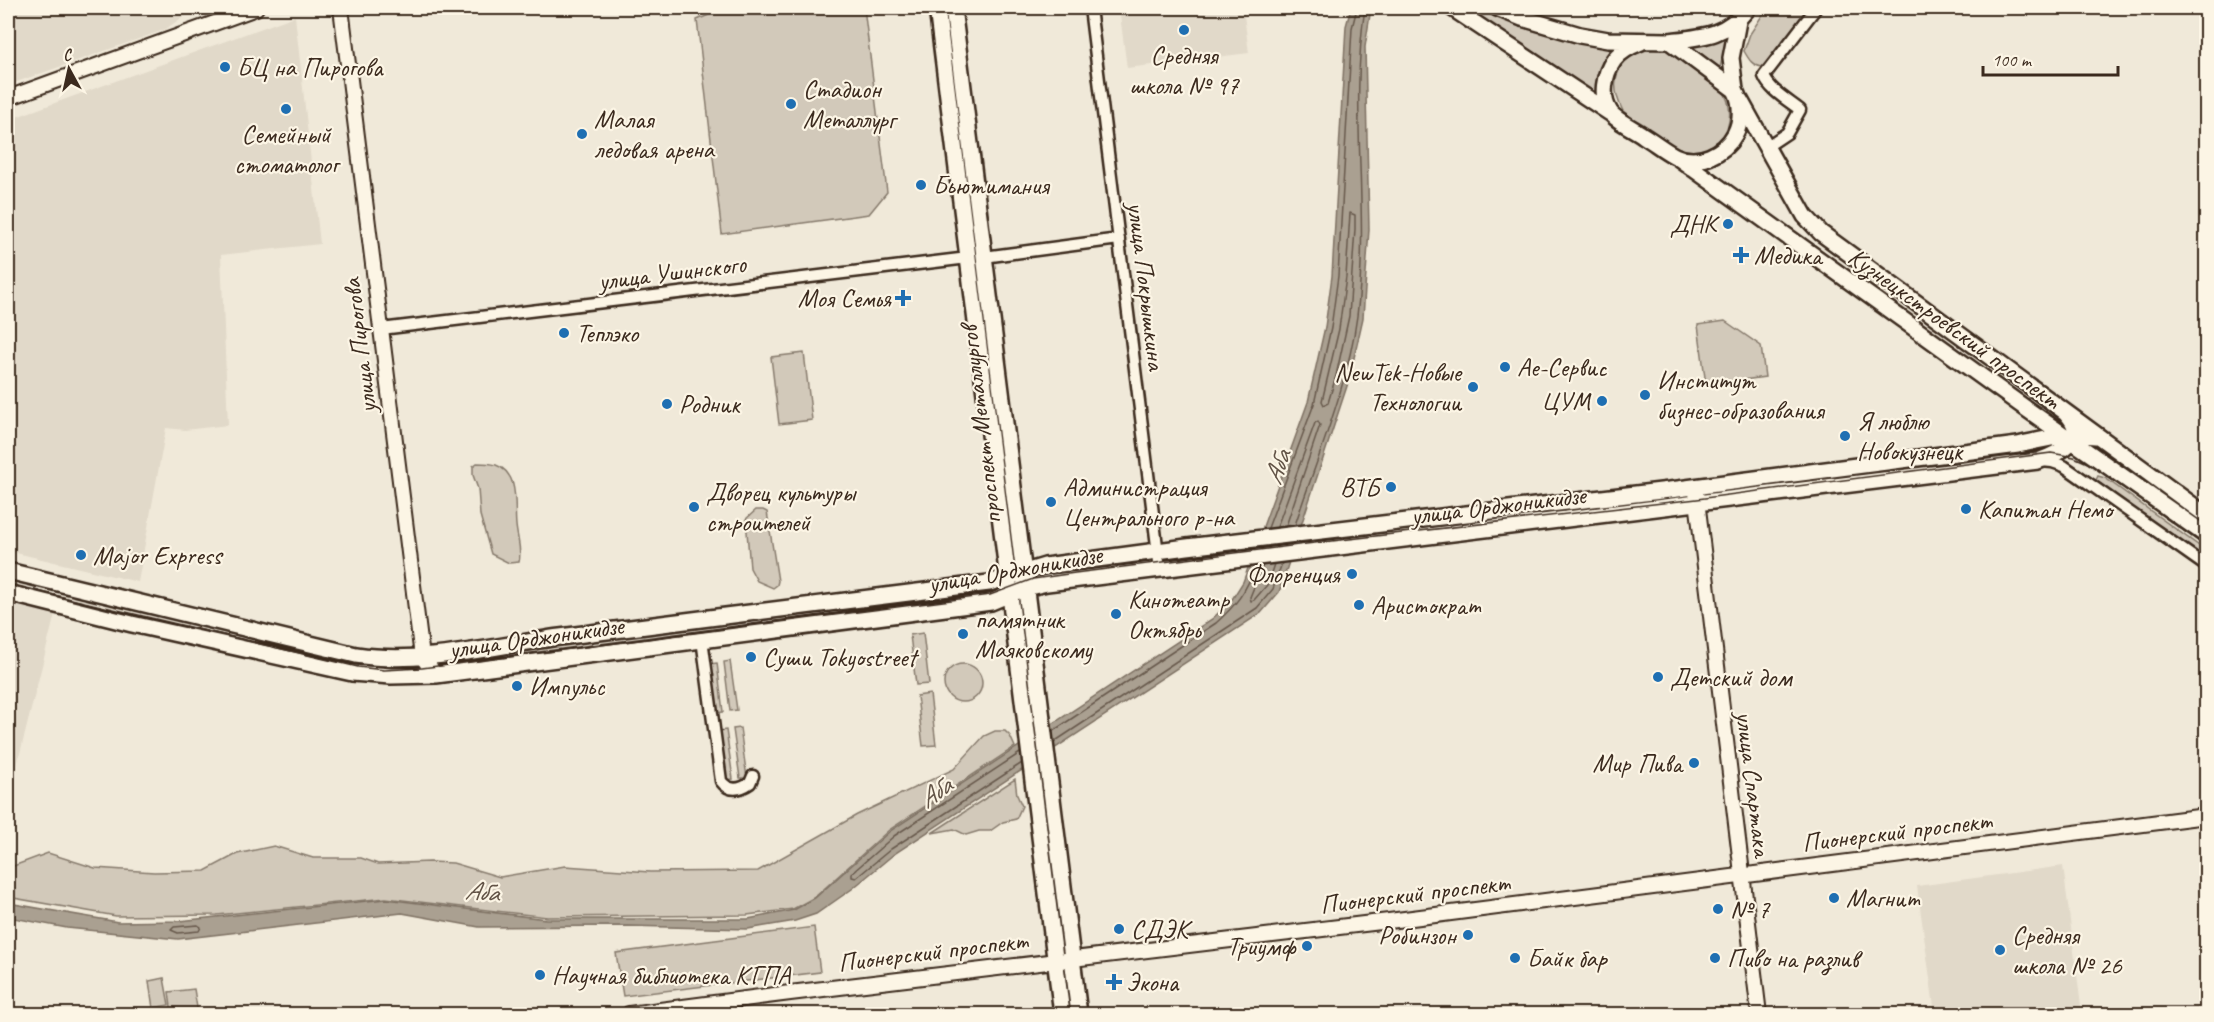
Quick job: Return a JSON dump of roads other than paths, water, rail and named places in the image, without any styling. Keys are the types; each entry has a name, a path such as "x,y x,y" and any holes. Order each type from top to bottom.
{"main road":[{"name":"проспект Металлургов","path":"937,8 1009,595 1030,695 1064,956 1079,1014"},
{"name":"проспект Металлургов","path":"953,8 1025,588 1030,695"},
{"path":"1452,8 1677,158 1700,160 1723,149 1739,127 1731,58 1738,21"},
{"path":"1497,8 1580,35 1641,42 1705,37 1738,21 1748,8"},
{"path":"1669,40 1737,95"},
{"path":"1610,113 1604,86 1607,74 1614,59 1641,42"},
{"name":"Кузнецкстроевский проспект","path":"1737,95 1805,216 1821,233 2206,515"},
{"name":"Кузнецкстроевский проспект","path":"1677,158 2206,535"},
{"path":"2028,410 2039,427 2034,439 2029,443"},
{"path":"2067,414 2076,425 2071,437 2096,436"},
{"name":"улица Орджоникидзе","path":"8,571 356,655 374,658 422,657 989,583 1045,566 1238,540 1695,487 2071,437"},
{"name":"улица Орджоникидзе","path":"13,594 132,624 352,673 391,676 436,675 991,602 1025,588 1047,583 2038,461 2058,451 2071,437"},
{"path":"2058,451 2088,452"},
{"name":"проспект Металлургов","path":"1062,1014 1064,956"}],"street":[{"path":"8,98 256,8"},
{"name":"улица Пирогова","path":"341,8 422,657"},
{"name":"улица Покрышкина","path":"1090,8 1160,570"},
{"path":"1766,147 1787,133 1800,111 1772,87 1764,76 1816,8"},
{"path":"984,257 1119,239"},
{"name":"улица Ушинского","path":"381,330 968,258"},
{"path":"2038,461 2064,466 2206,566"},
{"name":"улица Спартака","path":"1695,487 1759,1014"},
{"path":"13,594 23,575"},
{"path":"60,606 65,585"},
{"path":"132,624 136,603"},
{"path":"702,639 721,781 730,788 742,788 750,783 753,776"},
{"path":"422,657 436,675"},
{"name":"Пионерский проспект","path":"629,1014 1064,956 1389,921 2206,816"}],"water":[{"name":"Аба","path":"1351,8 1371,8 1365,47 1369,229 1363,318 1349,380 1279,592 1261,613 894,854 852,889 816,914 795,921 748,929 628,926 479,927 402,913 178,939 67,928 8,917 8,903 118,922 179,921 386,899 546,919 748,919 794,910 815,898 890,831 1212,619 1231,601 1243,582 1308,402 1325,327 1332,276 1346,26"}],"tram line":[{"path":"8,584 358,667 384,670 422,668 990,595 1033,579 1075,573 1697,499 2051,453 2074,457 2092,465 2206,547"}],"place":[{"name":"Средняя школа № 97","path":"1184,30"},
{"name":"БЦ на Пирогова","path":"225,67"},
{"name":"Стадион Металлург","path":"791,104"},
{"name":"Семейный стоматолог","path":"286,109"},
{"name":"Малая ледовая арена","path":"582,134"},
{"name":"Бьютимания","path":"921,185"},
{"name":"ДНК","path":"1728,224"},
{"name":"Медика","path":"1741,255"},
{"name":"Моя Семья","path":"903,298"},
{"name":"Теплэко","path":"564,333"},
{"name":"Аe-Сервис","path":"1505,367"},
{"name":"NewTek-Новые Технологии","path":"1473,387"},
{"name":"Институт бизнес-образования","path":"1645,395"},
{"name":"ЦУМ","path":"1602,401"},
{"name":"Родник","path":"667,404"},
{"name":"Я люблю Новокузнецк","path":"1845,436"},
{"name":"ВТБ","path":"1391,487"},
{"name":"Администрация Центрального р-на","path":"1051,502"},
{"name":"Дворец культуры строителей","path":"694,507"},
{"name":"Капитан Немо","path":"1966,509"},
{"name":"Major Express","path":"81,555"},
{"name":"Флоренция","path":"1352,574"},
{"name":"Аристократ","path":"1359,605"},
{"name":"Кинотеатр Октябрь","path":"1116,614"},
{"name":"памятник Маяковскому","path":"963,634"},
{"name":"Суши Tokyostreet","path":"751,657"},
{"name":"Детский дом","path":"1658,677"},
{"name":"Импульс","path":"517,686"},
{"name":"Мир Пива","path":"1694,763"},
{"name":"Магнит","path":"1834,898"},
{"name":"№ 7","path":"1718,909"},
{"name":"СДЭК","path":"1119,929"},
{"name":"Робинзон","path":"1468,935"},
{"name":"Триумф","path":"1307,946"},
{"name":"Средняя школа № 26","path":"2000,950"},
{"name":"Байк бар","path":"1515,958"},
{"name":"Пиво на разлив","path":"1715,958"},
{"name":"Научная библиотека КГПА","path":"540,975"},
{"name":"Экона","path":"1114,982"}]}
